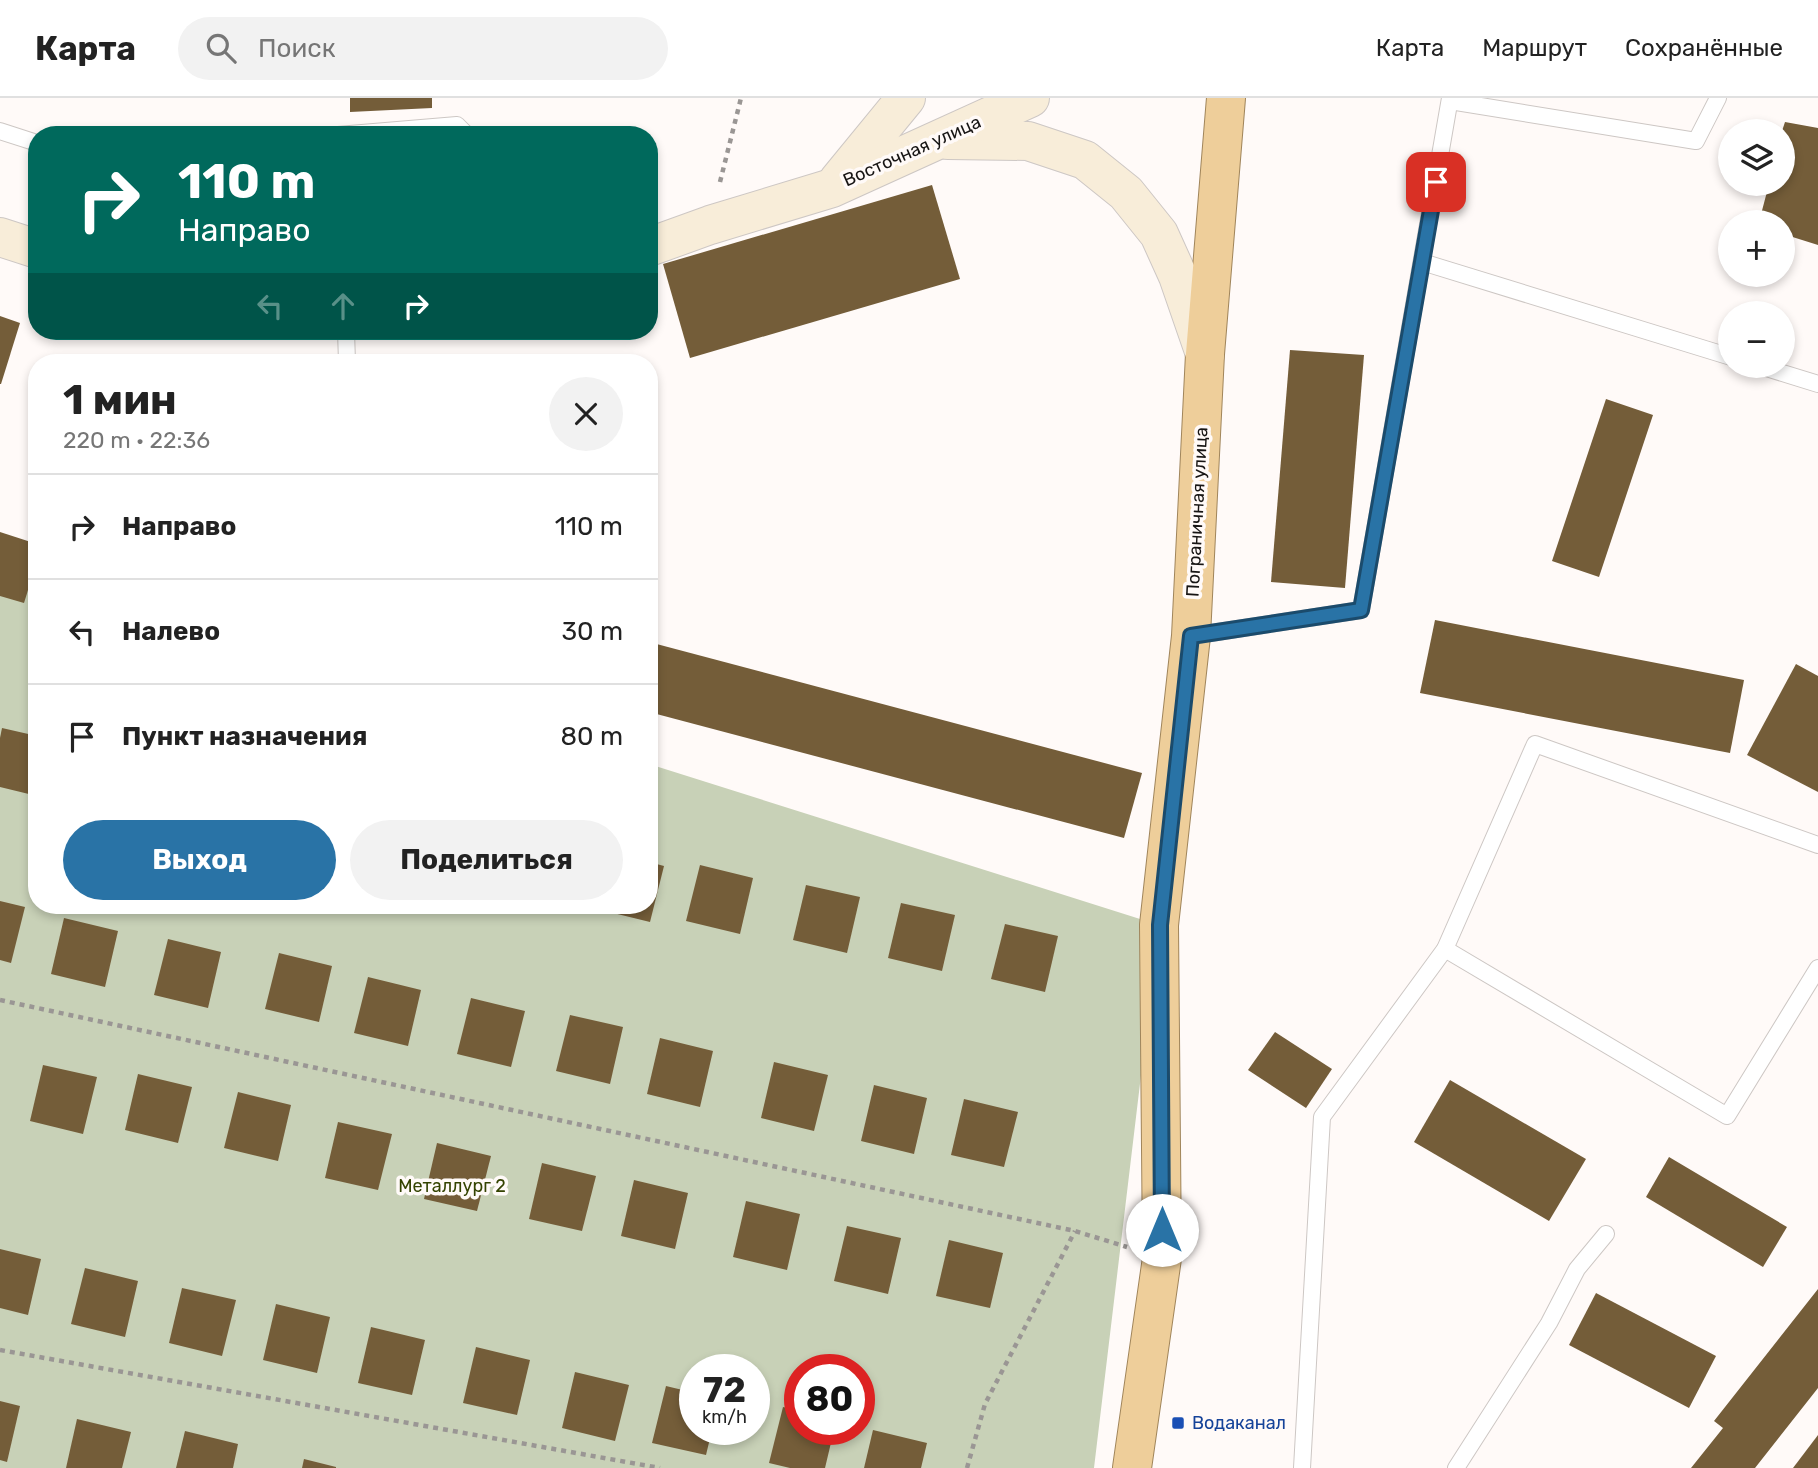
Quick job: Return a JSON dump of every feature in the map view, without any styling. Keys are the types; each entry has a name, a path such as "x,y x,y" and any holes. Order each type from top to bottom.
{"highway":[{"name":"Пограничная улица","path":"1132,1468 1162,1258 1160,925 1191,636 1205,354 1226,98"}],"main road":[{"name":"Восточная улица","path":"832,188 906,98"},
{"name":"Восточная улица","path":"658,244 832,188 1030,98"},
{"path":"939,139 1028,141 1085,160 1126,193 1159,234 1178,276 1205,354"},
{"path":"0,237 28,246"}],"lane":[{"path":"1191,636 1361,610 1450,99 1696,141 1718,98"},
{"path":"0,131 28,139"},
{"path":"1422,262 1718,353"},
{"path":"1795,377 1818,384"},
{"path":"1302,1468 1322,1117 1445,948 1535,744 1818,845"},
{"path":"1445,948 1727,1116 1818,968"},
{"path":"1456,1468 1549,1323 1577,1269 1606,1234"}],"path":[{"path":"710,225 741,98"},
{"path":"0,1000 1075,1231 1162,1258"},
{"path":"967,1468 985,1404 1075,1231"},
{"path":"0,1350 660,1468"}],"green space":[{"name":"Металлург 2","path":"0,558 28,566 28,914 658,914 658,767 1159,925 1094,1468 0,1468"}],"building":[{"path":"350,98 432,98 432,108 350,112"},
{"path":"1795,124 1818,128 1818,245 1795,238 1795,210 1762,210 1766,196 1795,196"},
{"path":"932,185 960,279 690,358 663,264"},
{"path":"0,316 20,323 1,384 0,384"},
{"path":"1290,350 1364,355 1345,588 1271,582"},
{"path":"1606,399 1653,415 1599,577 1552,561"},
{"path":"0,532 28,541 28,590 24,603 0,596"},
{"path":"1435,620 1744,680 1730,753 1420,693"},
{"path":"658,644 1142,773 1124,838 658,714"},
{"path":"1796,664 1818,676 1818,792 1747,755"},
{"path":"2,728 28,734 28,794 0,787"},
{"path":"658,864 664,866 658,890"},
{"path":"700,865 753,878 740,934 686,921"},
{"path":"806,885 860,897 847,953 793,940"},
{"path":"0,901 25,907 11,963 0,960"},
{"path":"901,903 955,915 942,971 888,958"},
{"path":"617,914 652,914 650,922"},
{"path":"64,918 118,931 105,987 51,974"},
{"path":"1005,924 1058,936 1045,992 991,979"},
{"path":"168,939 221,952 208,1008 154,995"},
{"path":"279,953 332,966 319,1022 265,1009"},
{"path":"368,977 421,990 408,1046 354,1033"},
{"path":"471,998 525,1011 511,1067 457,1054"},
{"path":"570,1015 623,1027 610,1084 556,1071"},
{"path":"1275,1032 1332,1069 1306,1108 1248,1070"},
{"path":"660,1038 713,1051 700,1107 647,1094"},
{"path":"774,1062 828,1075 814,1131 761,1118"},
{"path":"43,1065 97,1077 83,1134 30,1121"},
{"path":"138,1074 192,1087 178,1143 125,1130"},
{"path":"1450,1080 1586,1159 1549,1221 1414,1142"},
{"path":"874,1085 927,1098 914,1154 861,1141"},
{"path":"238,1092 291,1105 278,1161 224,1148"},
{"path":"964,1099 1018,1112 1004,1167 951,1155"},
{"path":"338,1122 392,1134 378,1190 325,1178"},
{"path":"437,1143 491,1156 477,1211 424,1199"},
{"path":"1669,1157 1787,1227 1763,1267 1646,1197"},
{"path":"542,1163 596,1176 582,1231 529,1219"},
{"path":"634,1180 688,1193 675,1249 621,1236"},
{"path":"746,1201 800,1214 787,1270 733,1257"},
{"path":"847,1226 901,1238 888,1294 834,1281"},
{"path":"949,1240 1003,1253 990,1308 936,1296"},
{"path":"0,1249 41,1259 28,1315 0,1308"},
{"path":"85,1268 138,1281 125,1337 71,1324"},
{"path":"182,1288 236,1300 222,1356 169,1343"},
{"path":"1818,1289 1818,1388 1755,1468 1691,1468 1723,1428 1714,1421"},
{"path":"1596,1293 1716,1356 1689,1408 1569,1345"},
{"path":"276,1304 330,1317 317,1373 263,1360"},
{"path":"371,1327 425,1340 412,1395 358,1383"},
{"path":"476,1347 530,1360 517,1415 463,1403"},
{"path":"575,1372 629,1385 615,1441 562,1428"},
{"path":"666,1386 679,1389 679,1445 708,1445 706,1455 652,1443"},
{"path":"0,1401 20,1406 7,1462 0,1460"},
{"path":"783,1407 784,1445 830,1445 825,1468 790,1468 769,1463"},
{"path":"77,1419 131,1432 122,1468 66,1468"},
{"path":"875,1430 927,1443 921,1468 864,1468 869,1445 875,1445"},
{"path":"185,1431 238,1444 233,1468 176,1468"},
{"path":"1818,1435 1818,1468 1793,1468"},
{"path":"304,1459 336,1467 336,1468 302,1468"}],"place":[{"name":"Водаканал","path":"1178,1423"}],"route":[{"path":"1162,1230 1160,925 1191,636 1361,610 1436,182"}]}
